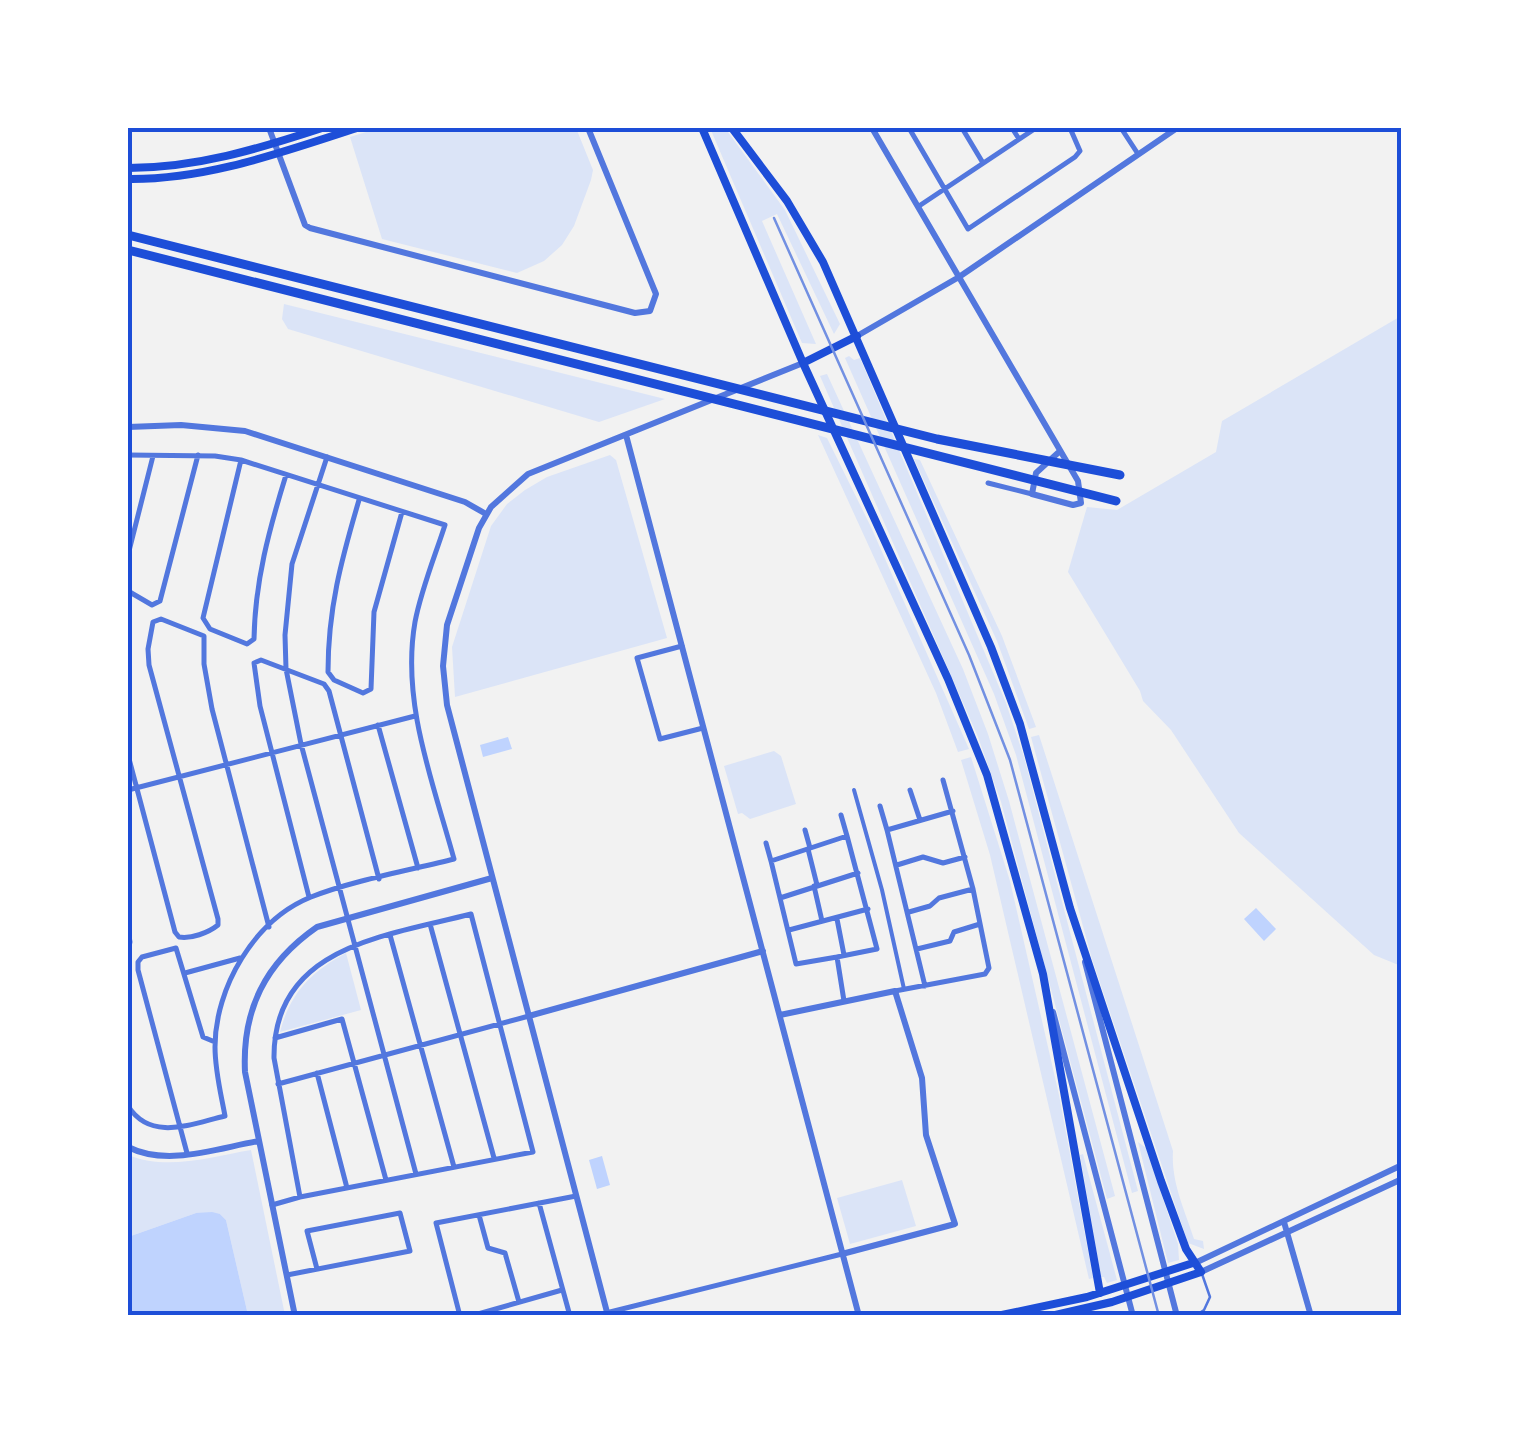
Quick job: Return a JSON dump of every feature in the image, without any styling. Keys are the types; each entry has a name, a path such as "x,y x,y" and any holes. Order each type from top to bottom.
{"highway":[{"path":"128,236 937,439 1120,475"},
{"path":"128,250 1116,501"}],"main road":[{"path":"128,168 212,161 322,128"},
{"path":"128,179 188,176 278,154 357,128"},
{"path":"702,128 803,363 968,725 1002,826 1043,974 1105,1292 1112,1302"},
{"path":"732,128 768,172 806,230 857,336 1004,680 1039,788 1070,908 1162,1180 1193,1263 1201,1272 1112,1302 1051,1316"},
{"path":"803,363 857,336"},
{"path":"996,1316 1105,1292 1193,1263"}],"street":[{"path":"269,128 305,225 310,228 634,313 650,312 656,294 588,128"},
{"path":"872,128 1078,481 1081,503 1073,505 988,483"},
{"path":"909,128 968,229 1080,152 1070,128"},
{"path":"962,128 983,163"},
{"path":"1012,128 1018,139"},
{"path":"919,206 1036,128"},
{"path":"1121,128 1138,154"},
{"path":"857,336 958,276 1177,128"},
{"path":"608,1314 447,705 443,666 447,624 486,514 528,474 803,363"},
{"path":"128,427 181,425 246,431 465,502 486,514"},
{"path":"626,435 859,1316"},
{"path":"1032,494 1036,474 1060,451"},
{"path":"128,455 241,460 444,525 416,619 412,668 415,716 454,859 309,897 269,927 243,957 227,988 215,1042 225,1116 159,1129 133,1114 128,1106"},
{"path":"128,555 154,455"},
{"path":"128,592 152,605 160,601 198,456"},
{"path":"327,456 290,580 286,669 338,890 416,1174"},
{"path":"241,460 203,618 210,629 247,644 254,639 266,538 286,476"},
{"path":"360,499 331,603 328,672 334,680 364,692 371,689 372,633 378,594 402,512"},
{"path":"128,756 175,932 186,938 212,930 218,926 218,919 149,665 148,649 153,622 161,619 204,636 204,664 226,764 269,927"},
{"path":"682,646 637,658 660,739 703,728"},
{"path":"309,897 260,706 254,664 261,660 324,684 329,691 379,878"},
{"path":"128,790 415,716"},
{"path":"378,725 418,868"},
{"path":"780,1015 985,974 989,968 973,890 944,780"},
{"path":"854,790 904,989"},
{"path":"910,790 920,820"},
{"path":"880,806 909,912 924,986"},
{"path":"887,830 953,811"},
{"path":"766,843 796,964 877,949 841,815"},
{"path":"805,830 822,921"},
{"path":"771,861 847,836"},
{"path":"897,865 923,857 943,863 965,857"},
{"path":"780,898 858,873"},
{"path":"295,1316 245,1072 250,1012 259,989 274,965 296,942 317,928 348,916 492,878"},
{"path":"909,912 930,906 940,898 973,890"},
{"path":"1070,908 1177,1316"},
{"path":"788,930 868,909"},
{"path":"272,1205 532,1152 470,914 355,945 323,961 293,988 274,1038 278,1084 300,1198"},
{"path":"836,917 844,1001"},
{"path":"430,924 494,1159"},
{"path":"917,949 950,941 954,932 980,924"},
{"path":"128,930 128,951"},
{"path":"390,935 454,1167"},
{"path":"186,1153 138,962 142,957 176,948 202,1037 215,1042"},
{"path":"278,1084 763,951"},
{"path":"185,973 243,957"},
{"path":"1043,974 1133,1316"},
{"path":"594,1316 954,1224 926,1135 922,1078 894,991"},
{"path":"274,1038 342,1020 386,1180"},
{"path":"316,1073 346,1188"},
{"path":"128,1147 160,1157 260,1141"},
{"path":"1193,1263 1402,1165"},
{"path":"1201,1272 1402,1179"},
{"path":"460,1316 436,1223 576,1196"},
{"path":"539,1203 570,1316"},
{"path":"286,1275 317,1269 410,1251 400,1213 307,1231 317,1269"},
{"path":"479,1214 488,1248 505,1252 520,1302"},
{"path":"1284,1222 1311,1316"},
{"path":"472,1316 562,1290"}],"lane":[{"path":"1195,1316 1204,1310 1210,1296 1201,1272"}],"shaded area":[{"path":"379,128 576,128 593,170 591,180 574,226 562,245 544,261 517,273 382,239 350,137"},
{"path":"710,128 725,128 785,210 840,324 834,334 777,214 762,221 816,344 802,343"},
{"path":"284,304 665,399 599,422 288,329 282,319"},
{"path":"1401,316 1401,966 1374,955 1239,833 1171,730 1143,701 1068,572 1087,507 1117,510 1216,452 1222,421"},
{"path":"845,358 854,360 860,358 1006,703 1024,757 1138,1191 1132,1193 1016,755 994,694"},
{"path":"827,374 963,669 988,734 1115,1196 1107,1199 1001,802 978,737 820,376"},
{"path":"818,435 827,438 871,527 969,749 958,752 936,693"},
{"path":"610,455 616,460 667,638 455,697 452,647 491,526 507,504 525,490 547,477"},
{"path":"914,459 920,460 1002,636 1036,727 1029,729 997,641"},
{"path":"1039,735 1173,1151 1179,1196 1194,1239 1203,1241 1204,1249 1188,1243 1092,959 1031,737"},
{"path":"774,751 781,756 796,804 750,819 738,814 724,766"},
{"path":"971,757 1010,881 1059,1095 1093,1278 1089,1279 990,855 961,760"},
{"path":"346,953 361,1010 280,1032 304,985"},
{"path":"1138,1142 1146,1148 1178,1244 1179,1260 1168,1263"},
{"path":"251,1150 285,1315 248,1315 226,1220 220,1214 196,1213 128,1237 128,1155 173,1162"},
{"path":"1083,1154 1117,1280 1107,1283 1101,1277 1080,1155"},
{"path":"902,1180 916,1226 850,1244 837,1198"}],"water":[{"path":"508,737 512,749 483,757 480,745"},
{"path":"1256,908 1276,929 1264,941 1244,919"},
{"path":"602,1156 610,1185 597,1189 589,1160"},
{"path":"212,1212 226,1220 248,1315 128,1315 128,1237 196,1213"}],"railway":[{"path":"774,218 969,655 1010,760 1159,1316"}]}
